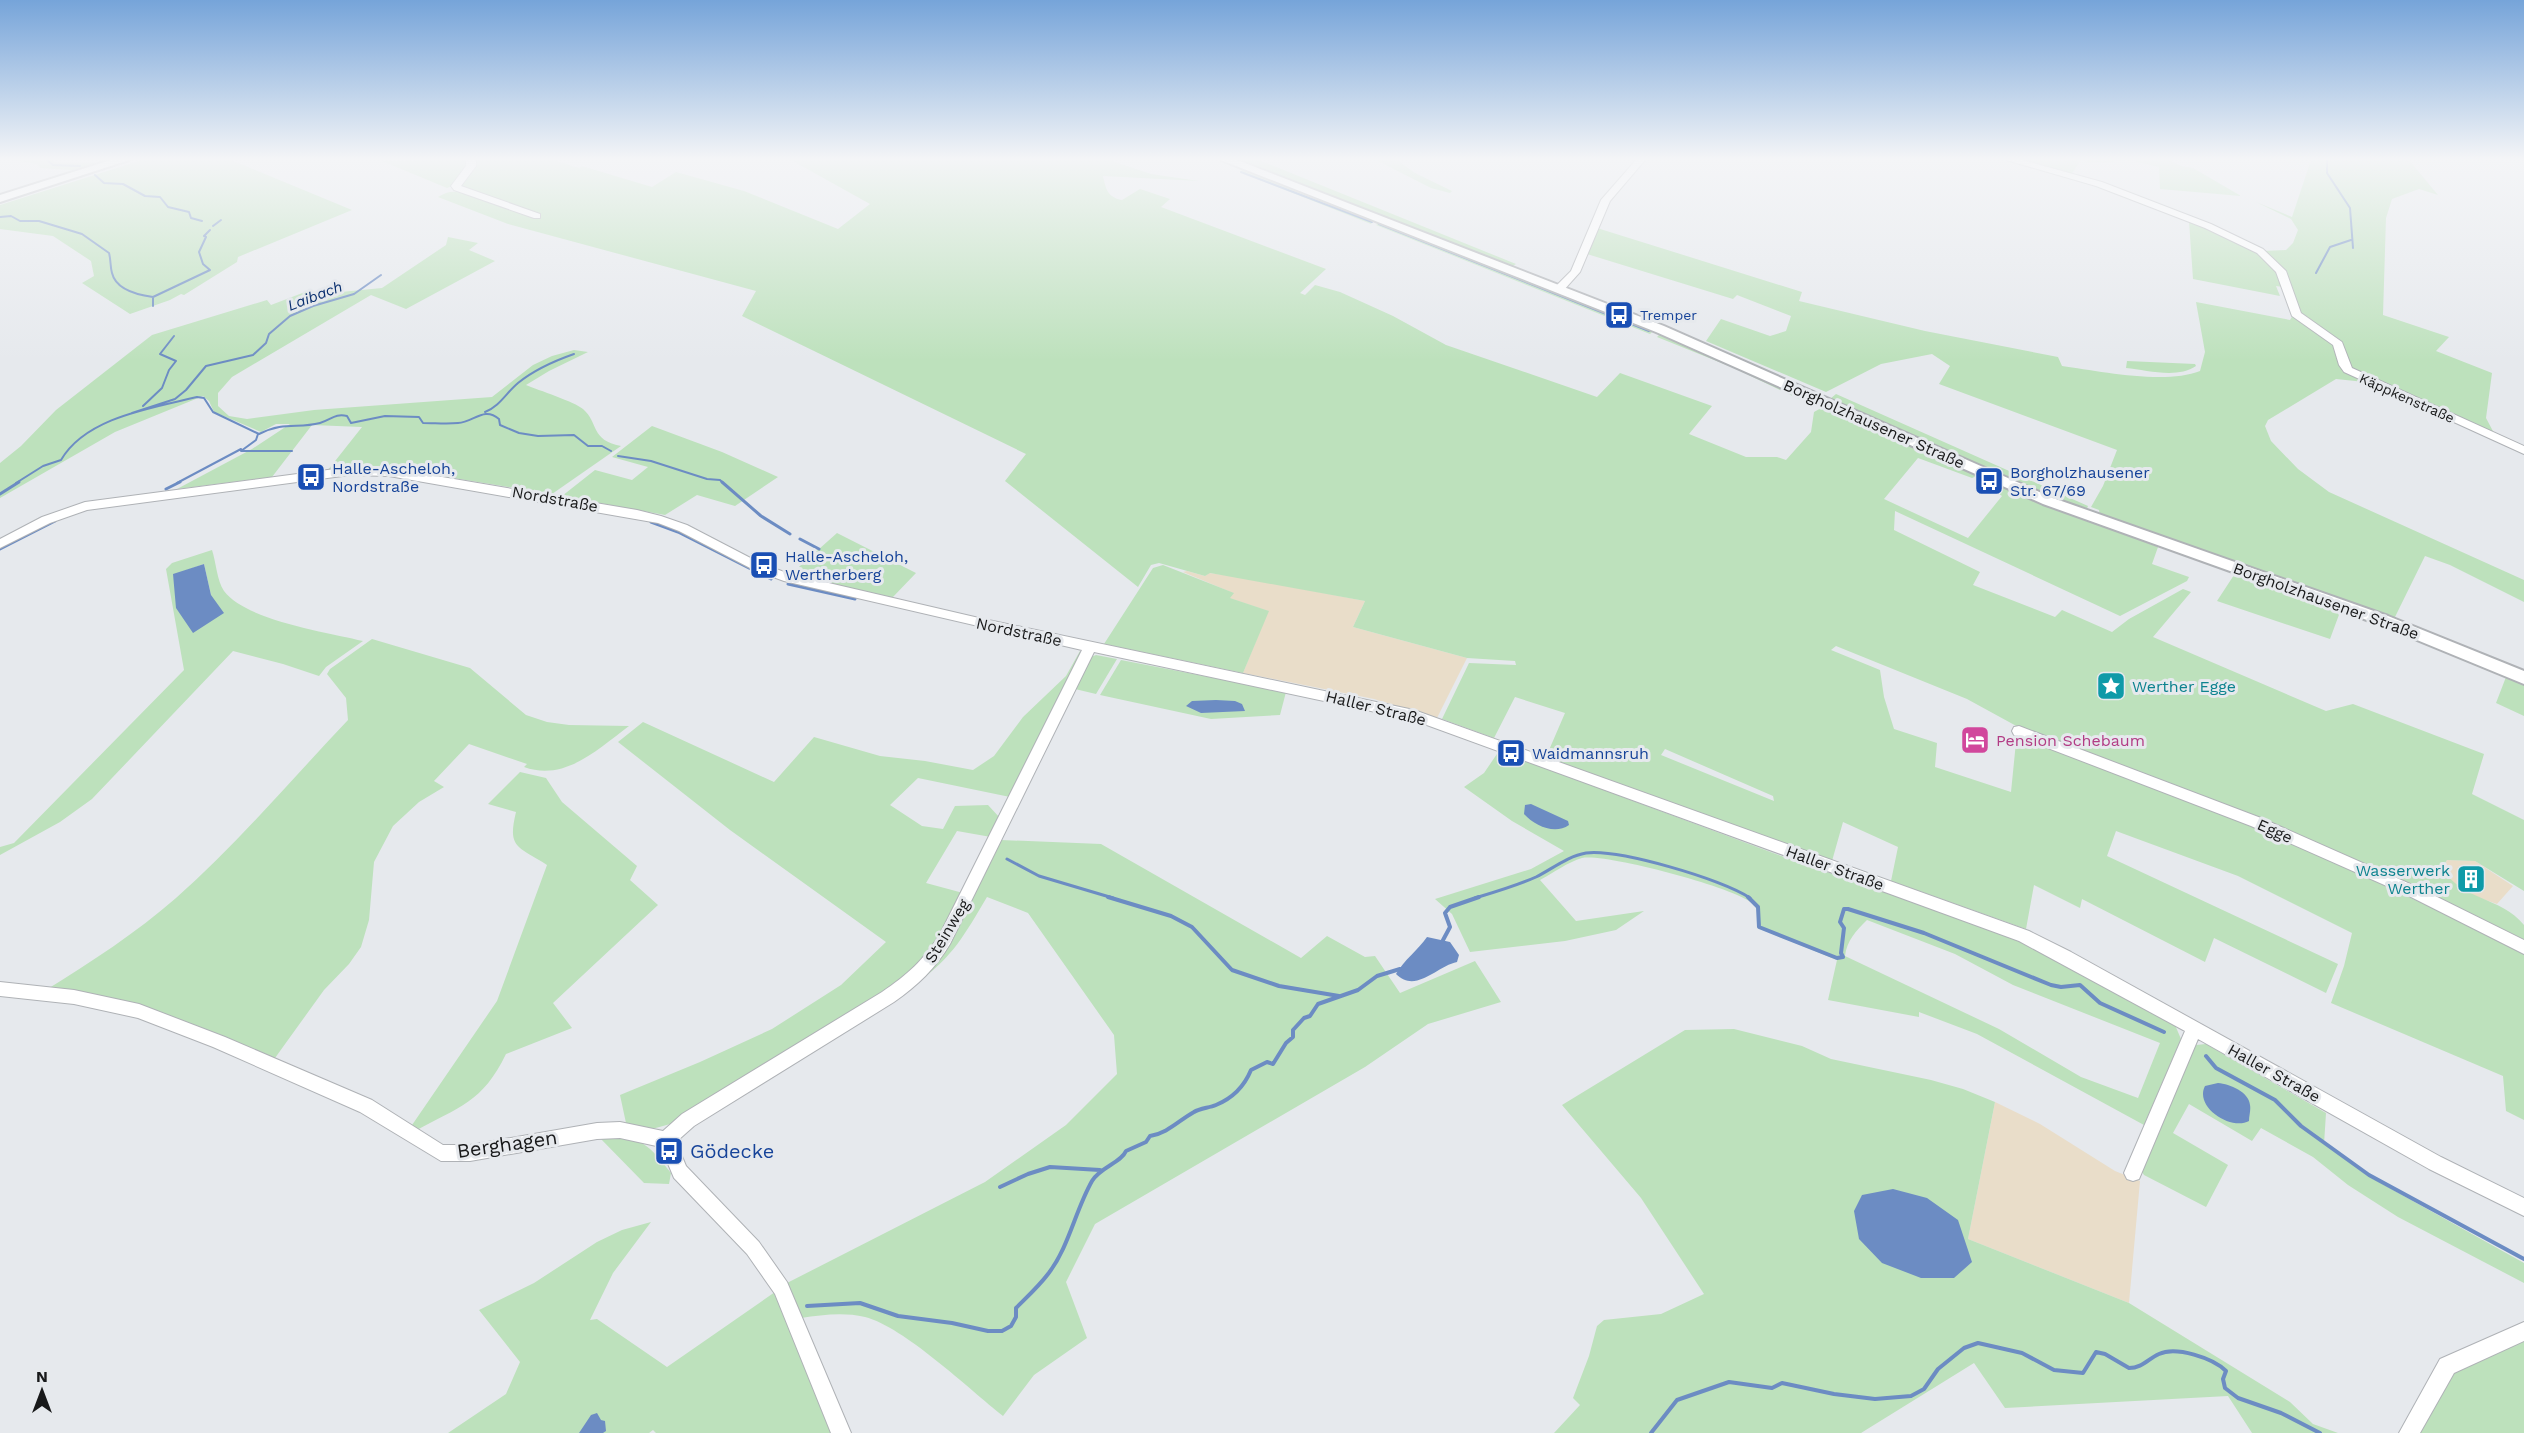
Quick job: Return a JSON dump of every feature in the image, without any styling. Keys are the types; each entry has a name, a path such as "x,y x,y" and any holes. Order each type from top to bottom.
{"main road":[{"name":"Borgholzhausener Straße","path":"1399,227 1699,345 2048,501 2383,620 2524,678"}],"street":[{"path":"1559,289 1575,272 1594,227"},
{"name":"Käppkenstraße","path":"2210,227 2248,245 2278,267 2296,314 2336,340 2344,366 2348,370 2524,450"},
{"name":"Nordstraße","path":"0,544 46,520 85,506 350,471 389,472 645,516 683,528 758,567 788,578 1095,648"},
{"name":"Haller Straße","path":"1095,648 1414,715 2024,936 2066,957 2435,1163 2524,1207"},
{"name":"Steinweg","path":"666,1140 688,1120 888,997 915,978 933,959 1095,648"},
{"name":"Egge","path":"2019,731 2256,822 2412,891 2524,947"},
{"name":"Berghagen","path":"0,989 74,997 140,1011 219,1042 366,1106 441,1153 470,1154 597,1131 620,1130 666,1140"},
{"path":"2133,1173 2194,1028"},
{"path":"666,1140 680,1172 753,1248 781,1288 841,1433"},
{"path":"2409,1433 2447,1366 2524,1331"}],"shaded area":[{"path":"1183,572 1205,576 1209,573 1246,578 1365,601 1353,627 1467,658 1437,718 1374,699 1243,673 1268,611 1229,598 1233,593"},
{"path":"2447,860 2475,861 2513,886 2497,904 2471,895 2449,880 2442,868"},
{"path":"1995,1102 2040,1124 2115,1171 2140,1181 2129,1303 1968,1239"}],"green space":[{"path":"0,227 311,227 238,257 237,262 184,295 181,294 130,314 82,283 94,276 91,261 53,236 0,229"},
{"path":"519,227 833,227 838,229 841,227 1214,227 1326,269 1300,293 1305,295 1315,285 1340,292 1393,316 1446,345 1597,397 1620,373 1712,406 1689,434 1746,457 1777,457 1786,460 1811,432 1814,412 1823,407 1977,476 1972,478 1918,458 1884,499 1968,538 2002,496 1984,483 1988,481 2158,547 2152,564 2189,577 2187,581 2120,616 1895,511 1894,530 1980,572 1973,585 2055,617 2062,610 2112,632 2129,619 2183,589 2191,592 2153,637 2326,711 2353,704 2484,754 2472,794 2524,820 2524,891 2475,861 2447,860 2442,868 2460,887 2504,909 2524,925 2524,944 2413,889 2020,728 1967,699 1836,646 1831,650 1880,670 1884,697 1894,729 1937,743 1935,767 2011,792 2017,732 2255,825 2524,951 2524,1120 2506,1111 2503,1076 2331,1003 2344,966 2352,933 2238,876 2116,831 2107,856 2338,964 2326,993 2214,938 2205,962 2082,899 2080,908 2034,885 2026,929 1891,881 1898,847 1843,822 1832,861 1546,757 1565,713 1515,697 1494,738 1442,719 1469,663 1516,665 1515,661 1467,658 1353,627 1365,601 1210,573 1205,576 1159,563 1151,565 1138,587 1005,481 1026,454 742,316 756,291","holes":["1665,749 1773,796 1774,801 1661,755"]},
{"path":"1381,227 1389,227 1653,331 1650,334"},
{"path":"1408,227 1424,227 1516,264 1511,267"},
{"path":"2189,227 2202,227 2257,251 2277,271 2283,287 2276,286 2280,296 2193,279"},
{"path":"2296,227 2386,227 2383,315 2449,337 2436,351 2492,373 2486,418 2495,435 2352,371 2342,346 2300,314 2282,267 2263,251 2286,250 2293,243 2298,230"},
{"path":"1597,228 1802,292 1799,301 1925,331 2058,357 2062,366 2113,373 2169,377 2200,371 2205,352 2196,302 2290,320 2293,315 2333,340 2343,370 2365,382 2336,379 2268,420 2265,426 2271,441 2298,469 2329,492 2524,580 2524,602 2450,565 2425,556 2394,619 2100,516 2099,510 2091,507 2103,486 2117,450 1939,384 1950,366 1932,354 1881,364 1826,392 1706,341 1721,319 1770,336 1786,331 1791,316 1737,295 1733,299 1587,254"},
{"path":"448,237 478,243 469,250 495,261 406,309 371,295 232,377 218,393 218,406 229,416 247,419 314,410 492,397 533,365 552,356 574,350 588,352 526,385 579,406 588,414 604,440 621,446 552,494 374,466 328,470 362,427 312,425 272,477 177,489 252,449 290,424 276,424 261,432 214,412 209,401 203,396 115,432 0,498 0,463 21,446 56,410 152,335 267,300 271,305 305,292 341,292 382,288 446,245"},
{"path":"1660,334 1810,401 1809,404 1734,368 1657,337"},
{"path":"2127,361 2195,364 2196,366 2180,372 2162,373 2126,368"},
{"path":"1836,394 2088,506 2086,511 1830,399"},
{"path":"652,426 722,452 778,477 735,506 697,495 665,515 562,496 595,470 632,480 648,467 612,457"},
{"path":"837,533 916,573 892,598 791,574"},
{"path":"212,550 222,587 235,601 269,618 363,641 326,667 319,676 233,651 92,799 60,822 0,855 0,847 14,843 184,670 166,569 172,563","holes":["204,564 211,595 173,575"]},
{"path":"1163,565 1234,593 1230,598 1269,611 1243,673 1104,644 1153,568"},
{"path":"2234,575 2340,612 2330,639 2217,601"},
{"path":"372,639 470,668 526,715 547,722 569,725 629,726 580,761 553,770 524,767 527,764 469,744 434,781 444,787 419,802 393,826 374,862 369,920 361,947 349,964 324,990 275,1058 46,990 113,947 161,911 221,856 264,811 348,720 346,698 327,674 330,669"},
{"path":"1080,651 1080,658 1010,797 918,778 890,805 922,826 943,829 955,806 988,805 1000,818 991,837 957,831 926,883 963,893 942,939 910,977 674,1123 652,1129 626,1123 620,1095 772,1029 841,985 886,942 730,830 618,742 643,722 774,782 814,737 880,756 973,770 994,756 1023,717 1066,676"},
{"path":"1096,655 1117,659 1096,694 1075,689 1091,657"},
{"path":"1121,660 1286,692 1280,715 1211,719 1100,695"},
{"path":"2506,677 2524,684 2524,716 2496,703"},
{"path":"1499,751 1787,858 2007,935 2063,960 2175,1025 2181,1039 2144,1125 1977,1034 1919,1012 1919,1017 1828,1000 1837,960 1758,928 1758,911 1752,903 1740,896 1696,880 1616,861 1582,858 1540,880 1576,921 1644,911 1616,930 1565,941 1470,952 1452,914 1435,899 1531,869 1564,851 1512,821 1464,787 1484,773","holes":["1867,920 1955,954 2013,985 2160,1043 2138,1098 2081,1077 1999,1029 1845,956 1850,940"]},
{"path":"520,772 546,778 562,802 637,866 630,880 658,905 553,1003 572,1028 506,1054 479,1093 457,1109 415,1131 410,1128 497,1001 547,865 522,850 514,840 516,812 488,804"},
{"path":"1001,840 1101,844 1301,958 1327,936 1365,957 1375,956 1400,993 1475,961 1501,1002 1428,1024 1365,1067 1095,1224 1066,1282 1087,1338 1034,1375 1003,1416 917,1346 881,1323 865,1317 849,1315 801,1318 787,1283 985,1182 1066,1125 1117,1074 1114,1035 1028,913 987,897 965,934 949,954 917,983"},
{"path":"1734,1029 1802,1046 1831,1059 1931,1080 1963,1089 1995,1102 1968,1239 2129,1303 2290,1402 2313,1424 2338,1433 2252,1433 2228,1396 2005,1408 1974,1363 1861,1433 1554,1433 1580,1405 1573,1398 1589,1356 1597,1326 1604,1320 1661,1314 1704,1294 1641,1198 1562,1105 1685,1030"},
{"path":"2206,1044 2326,1113 2324,1144 2368,1176 2524,1263 2524,1283 2398,1217 2348,1185 2313,1157 2261,1128 2252,1141 2189,1104 2173,1133 2228,1165 2206,1207 2144,1175 2141,1170 2196,1045"},
{"path":"599,1137 625,1138 642,1143 656,1154 671,1173 669,1184 644,1183"},
{"path":"651,1222 613,1273 590,1320 597,1319 667,1367 775,1292 834,1433 656,1433 653,1430 649,1433 448,1433 506,1394 520,1362 479,1310 534,1283 597,1242 622,1230"},
{"path":"2524,1336 2524,1433 2415,1433 2446,1378 2464,1363"}],"water":[{"path":"204,564 211,595 224,613 193,633 176,608 173,574"},
{"path":"1192,701 1235,701 1242,704 1245,711 1201,713 1186,706"},
{"path":"1531,804 1568,821 1569,825 1552,829 1539,825 1524,814 1525,805"},
{"path":"1427,937 1450,942 1459,955 1457,962 1419,980 1411,981 1396,974 1403,964"},
{"path":"2218,1083 2233,1087 2246,1096 2250,1107 2249,1121 2233,1123 2224,1120 2209,1109 2203,1094 2205,1086"},
{"path":"1893,1189 1927,1198 1958,1220 1972,1262 1954,1278 1921,1278 1882,1263 1859,1239 1854,1211 1862,1195"},
{"path":"597,1413 601,1420 605,1421 606,1431 579,1433 591,1415"}],"waterway":[{"path":"58,227 82,234 109,253 114,279 123,288 153,297"},
{"path":"1386,227 1649,331"},
{"path":"2351,227 2353,248"},
{"name":"Laibach","path":"153,297 210,270 203,264 199,252 206,237 204,236 210,230"},
{"path":"2316,273 2330,247 2351,240"},
{"name":"Laibach","path":"142,410 175,399 186,390 206,366 253,355 266,343 269,334 290,316 313,306 354,294 381,275"},
{"name":"Laibach","path":"153,297 153,306"},
{"name":"Laibach","path":"143,406 162,388 169,370 176,361 160,354 174,336"},
{"name":"Laibach","path":"485,412 531,374 574,354"},
{"name":"Laibach","path":"142,410 197,397 204,398 213,412 259,434 284,426 312,425 339,415 347,416 351,423 385,416 419,417 423,423 450,423 464,422 489,414 499,419 500,425 519,433 538,436 574,435 588,446 602,446 611,451"},
{"name":"Laibach","path":"16,483 43,466 61,460 72,445 103,424 142,410"},
{"name":"Laibach","path":"132,413 142,410"},
{"name":"Laibach","path":"258,434 256,440 241,451 292,451"},
{"path":"177,483 241,449"},
{"name":"Laibach","path":"618,456 651,461 722,482"},
{"name":"Laibach","path":"0,494 19,482"},
{"path":"166,489 180,482"},
{"name":"Laibach","path":"722,482 761,516 790,534"},
{"path":"0,549 55,521"},
{"path":"651,522 678,532 771,579"},
{"name":"Laibach","path":"800,539 819,549"},
{"path":"788,584 855,599"},
{"path":"1475,898 1506,889 1542,874 1566,860 1586,853 1645,860 1695,874 1750,898"},
{"path":"1007,859 1039,876 1113,898"},
{"path":"1108,897 1171,916 1192,927 1232,970 1279,986 1339,996"},
{"path":"1442,942 1450,927 1445,913 1450,907 1479,897"},
{"path":"1748,897 1758,907 1759,927 1837,958 1843,957 1841,953 1844,928 1840,922 1844,909 1848,909 1924,933 2051,985 2061,987 2080,985 2100,1003 2164,1032"},
{"path":"807,1306 860,1303 898,1316 952,1323 988,1331 1002,1331 1011,1326 1016,1317 1016,1308 1041,1283 1055,1263 1067,1241 1086,1193 1100,1172 1120,1159 1126,1151 1146,1142 1150,1136 1168,1129 1196,1111 1228,1099 1245,1082 1251,1070 1267,1062 1273,1064 1286,1043 1293,1037 1293,1030 1304,1018 1310,1016 1318,1004 1358,990 1377,976 1400,969"},
{"path":"2206,1056 2216,1068 2275,1100 2301,1126 2369,1175 2524,1259"},
{"path":"1000,1187 1050,1167 1100,1170"},
{"path":"1651,1433 1677,1400 1729,1382 1772,1388 1782,1383 1834,1394 1875,1399 1911,1396 1924,1389 1938,1369 1964,1348 1978,1343 2022,1353 2054,1370 2083,1373 2096,1352 2105,1354 2129,1368 2138,1367 2159,1354 2184,1352 2204,1358 2226,1371 2223,1379 2225,1388 2238,1398 2281,1413 2320,1433"}],"place":[{"name":"Tremper","path":"1619,315"},
{"name":"Halle-Ascheloh, Nordstraße","path":"311,477"},
{"name":"Borgholzhausener Str. 67/69","path":"1989,481"},
{"name":"Halle-Ascheloh, Wertherberg","path":"764,565"},
{"name":"Werther Egge","path":"2111,686"},
{"name":"Pension Schebaum","path":"1975,740"},
{"name":"Waidmannsruh","path":"1511,753"},
{"name":"Wasserwerk Werther","path":"2471,879"},
{"name":"Gödecke","path":"669,1151"}]}
